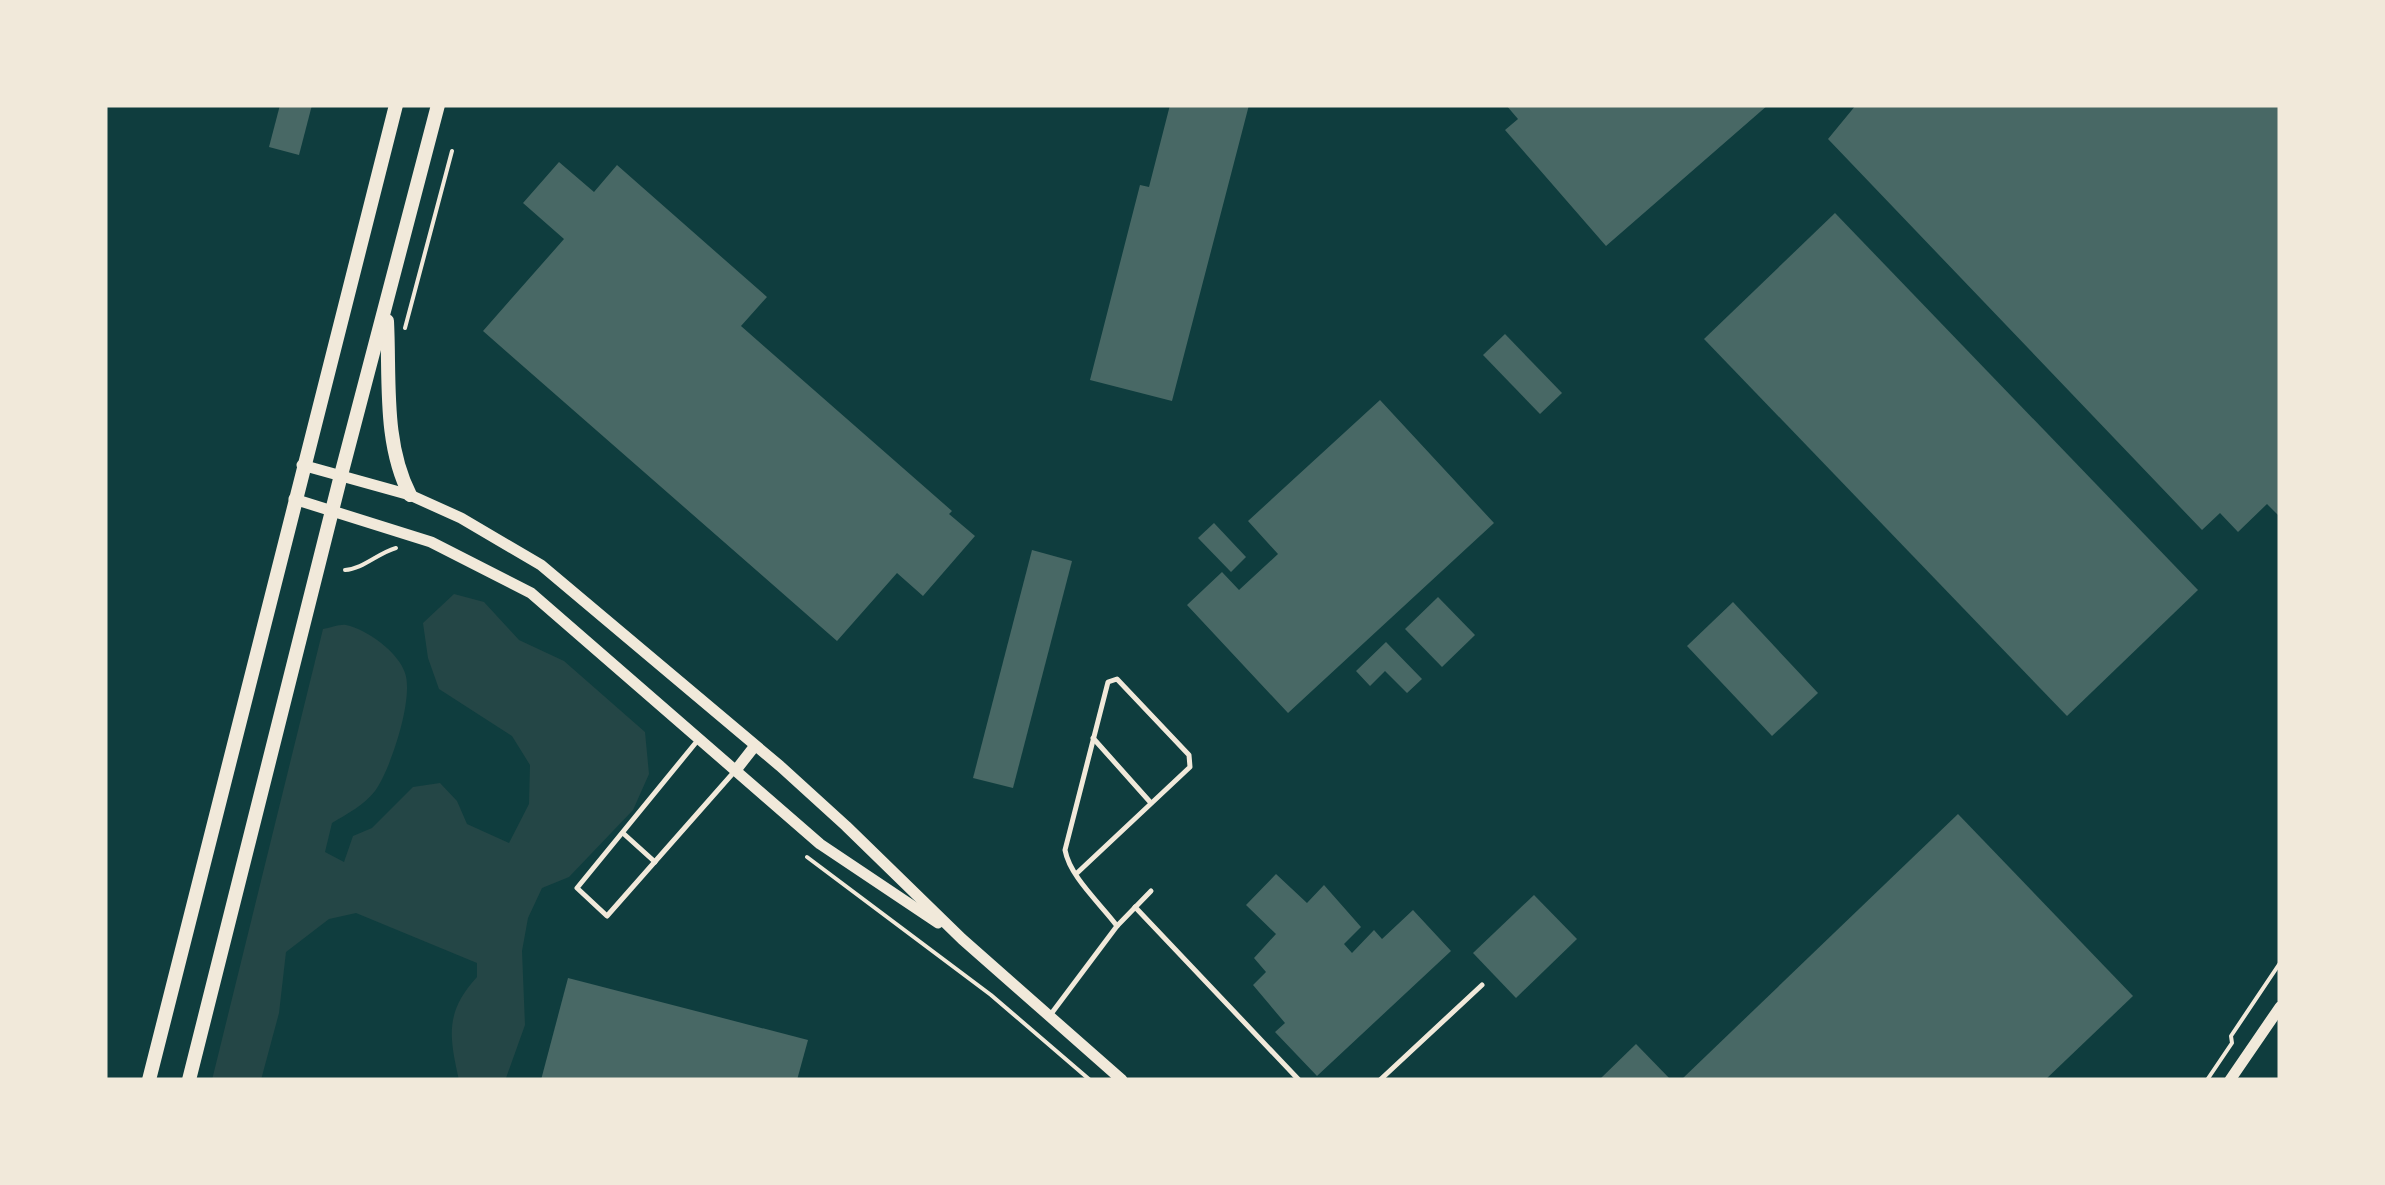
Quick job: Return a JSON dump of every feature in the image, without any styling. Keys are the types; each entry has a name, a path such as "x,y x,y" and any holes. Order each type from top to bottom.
{"main road":[{"path":"149,1080 396,105"},
{"path":"190,1080 341,474 438,105"},
{"path":"386,306 392,448 397,470 410,495"}],"street":[{"path":"302,465 410,495 461,518 541,565 846,826 962,939 1122,1080"},
{"path":"294,498 431,542 531,593 820,844 962,939"},
{"path":"700,738 717,716"},
{"path":"736,770 754,747"},
{"path":"2230,1080 2280,1008"}],"lane":[{"path":"1076,874 1190,767 1189,755 1118,678 1108,682 1064,850 1076,874 1117,926"},
{"path":"700,738 577,888 607,916 736,770"},
{"path":"1093,738 1152,804"},
{"path":"624,834 655,862"},
{"path":"1049,1016 1117,926 1151,891"},
{"path":"1135,907 1298,1080"},
{"path":"1380,1080 1482,985"}],"path":[{"path":"402,340 452,151"},
{"path":"2207,1080 2280,964"}],"shaded area":[{"path":"454,594 484,602 519,640 564,661 645,732 649,774 633,810 569,877 542,888 528,918 522,951 525,1025 506,1078 459,1080 452,1025 459,1002 477,977 477,963 356,913 329,919 286,952 279,1013 261,1080 212,1080 323,629 346,625 372,637 402,665 407,684 399,733 381,781 366,801 332,823 325,852 344,862 353,836 372,828 413,787 440,783 457,801 467,824 509,843 529,804 530,765 512,736 439,689 428,658 423,623"}],"building":[{"path":"280,105 312,105 299,155 269,147"},
{"path":"1170,105 1249,105 1172,401 1090,380 1140,185 1149,187"},
{"path":"1506,105 1768,105 1606,246 1505,130 1518,119"},
{"path":"1856,105 2280,105 2280,517 2267,504 2238,532 2220,513 2202,530 1828,139"},
{"path":"559,162 594,192 617,165 767,297 741,326 952,511 949,514 975,536 923,596 897,573 837,641 483,331 564,239 523,203"},
{"path":"1835,213 2198,590 2067,716 1704,339"},
{"path":"1505,334 1562,393 1540,414 1483,355"},
{"path":"1380,400 1494,523 1288,713 1187,605 1222,572 1239,590 1278,554 1248,521"},
{"path":"1214,523 1246,557 1231,572 1198,538"},
{"path":"1032,550 1072,561 1013,788 973,778"},
{"path":"1438,597 1475,635 1442,667 1405,629"},
{"path":"1733,602 1818,693 1772,736 1687,646"},
{"path":"1386,642 1422,679 1407,693 1385,671 1370,686 1356,671"},
{"path":"1958,814 2133,996 2045,1080 1681,1080"},
{"path":"1276,874 1307,903 1324,885 1361,927 1344,944 1352,953 1374,930 1382,939 1413,910 1451,951 1317,1076 1275,1032 1285,1023 1253,985 1266,972 1254,958 1276,934 1246,905"},
{"path":"1534,895 1577,939 1516,998 1473,953"},
{"path":"568,978 808,1040 797,1080 541,1080"},
{"path":"1636,1044 1671,1080 1599,1080"}]}
